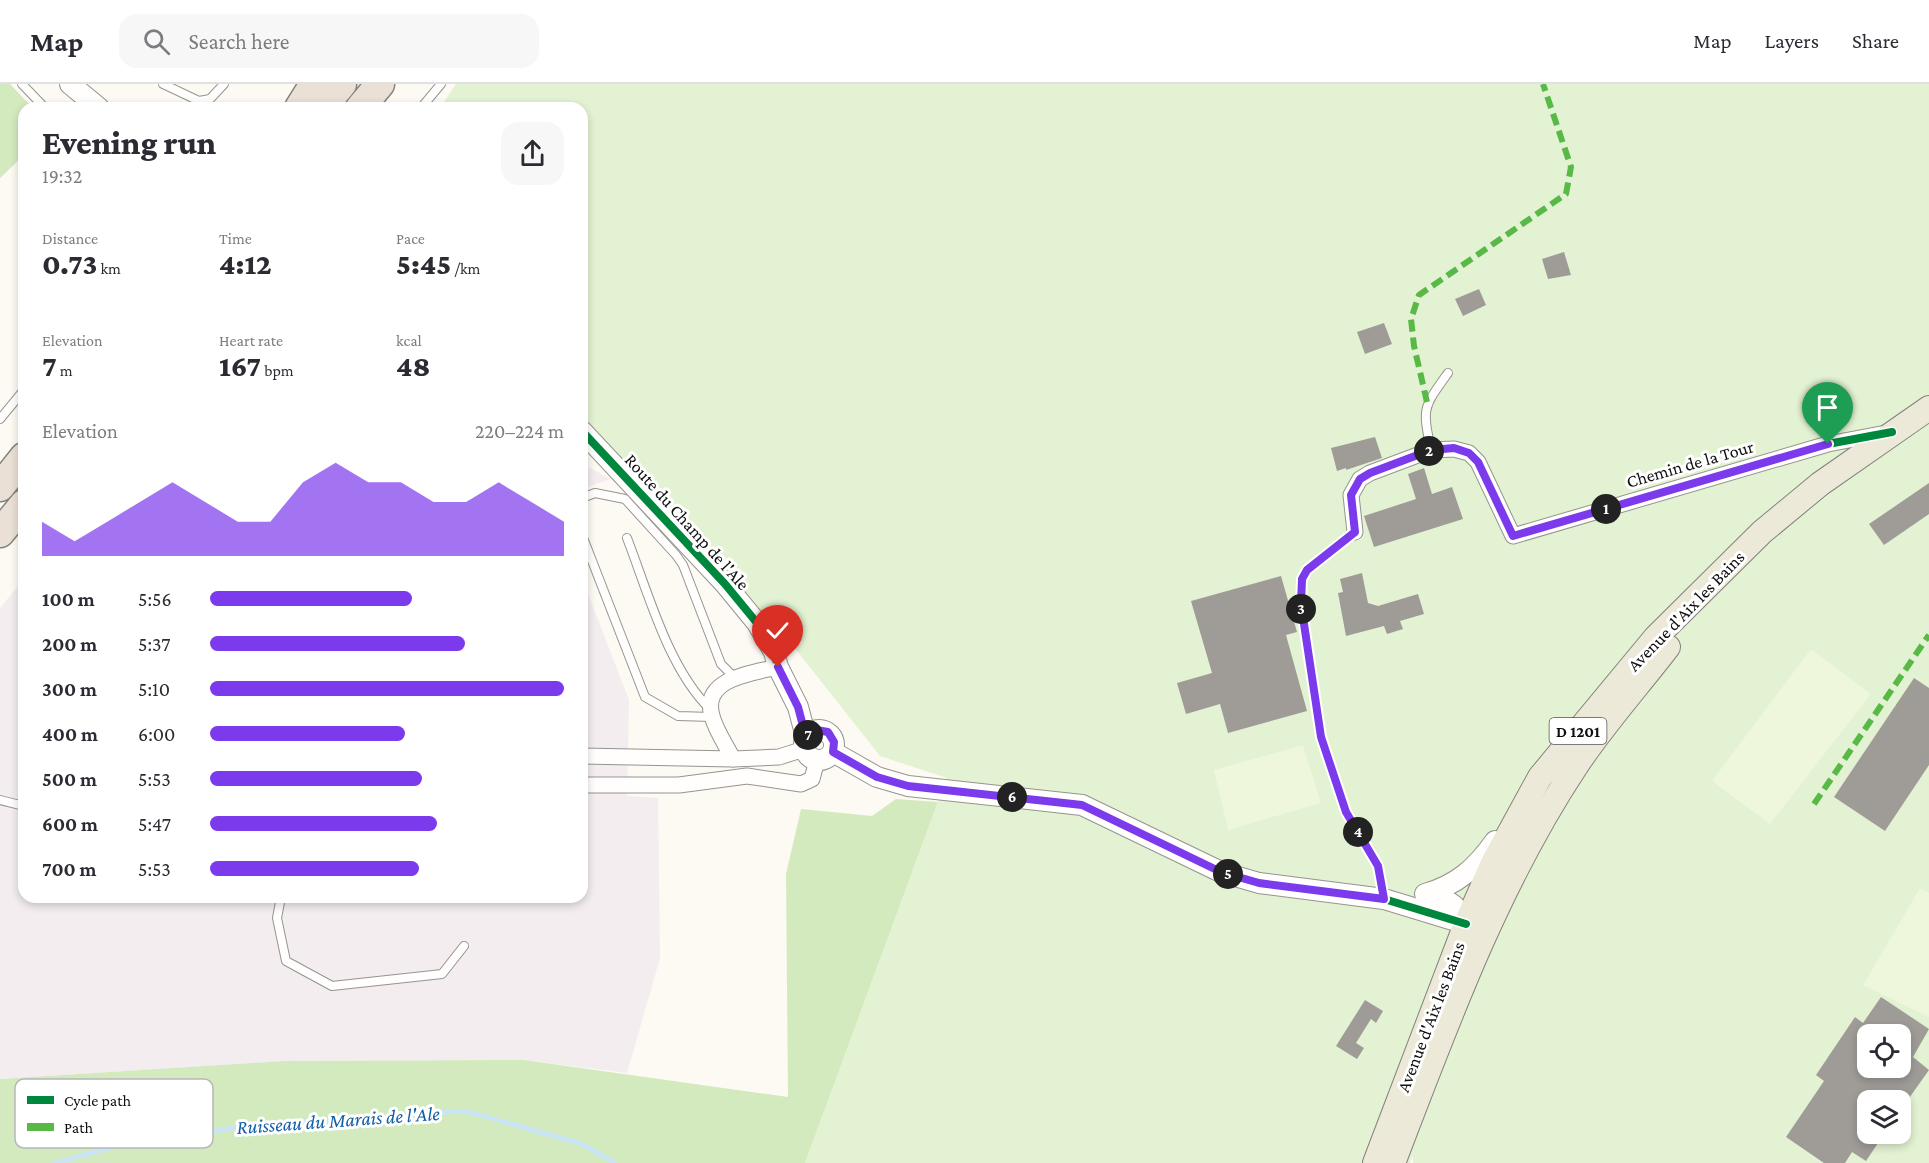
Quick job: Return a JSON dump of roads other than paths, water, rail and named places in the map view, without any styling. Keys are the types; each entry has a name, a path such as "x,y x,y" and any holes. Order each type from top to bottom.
{"highway":[{"path":"303,102 314,84"},
{"path":"327,102 342,84"},
{"path":"365,102 380,84"},
{"path":"0,487 18,465"},
{"path":"0,533 18,511"}],"main road":[{"name":"Avenue d'Aix les Bains","path":"1376,1163 1466,924 1493,863 1540,777 1656,637 1761,532 1820,484 1929,408"},
{"name":"Avenue d'Aix les Bains","path":"1393,1163 1487,928 1576,765 1674,639 1782,533 1895,447 1929,426"},
{"path":"1466,924 1489,908 1545,807 1576,765"}],"street":[{"path":"70,84 92,102"},
{"name":"Chemin de la Tour","path":"1355,532 1351,495 1360,479 1431,450 1454,448 1469,453 1478,462 1513,536 1828,444 1892,432"},
{"name":"Route du Champ de l'Ale","path":"588,437 725,584 756,623 776,659 781,657 805,702 817,746"},
{"path":"733,759 711,713 713,697 719,686 776,659"},
{"path":"588,785 679,785 747,776 801,784 812,779 817,746"},
{"path":"588,756 733,759 779,757 817,746 877,777 908,786 1082,805 1221,872 1259,883 1384,899 1466,924"},
{"path":"1384,899 1426,894 1449,886 1466,876 1480,863 1540,777"},
{"path":"1425,1082 1434,1042 1471,946 1466,924 1459,909 1449,900 1426,894"}],"lane":[{"path":"22,84 39,102"},
{"path":"163,84 199,101 210,99 224,84"},
{"path":"426,102 441,84"},
{"path":"1431,450 1425,421 1427,402 1448,373"},
{"path":"0,419 18,397"},
{"path":"588,496 595,493 625,499 676,555 683,566 721,664 735,678"},
{"path":"1355,532 1307,570 1302,579 1301,604 1321,737 1346,812 1378,866 1384,899"},
{"path":"627,538 675,661 697,696 711,713"},
{"path":"588,550 645,697 678,716 711,713"},
{"path":"0,800 18,804"},
{"path":"280,903 277,918 286,961 332,986 442,974 464,946"}],"waterway":[{"name":"Ruisseau du Marais de l'Ale","path":"213,1131 257,1124 466,1111 582,1144 615,1163"},
{"name":"Ruisseau du Marais de l'Ale","path":"55,1163 110,1148"}]}
